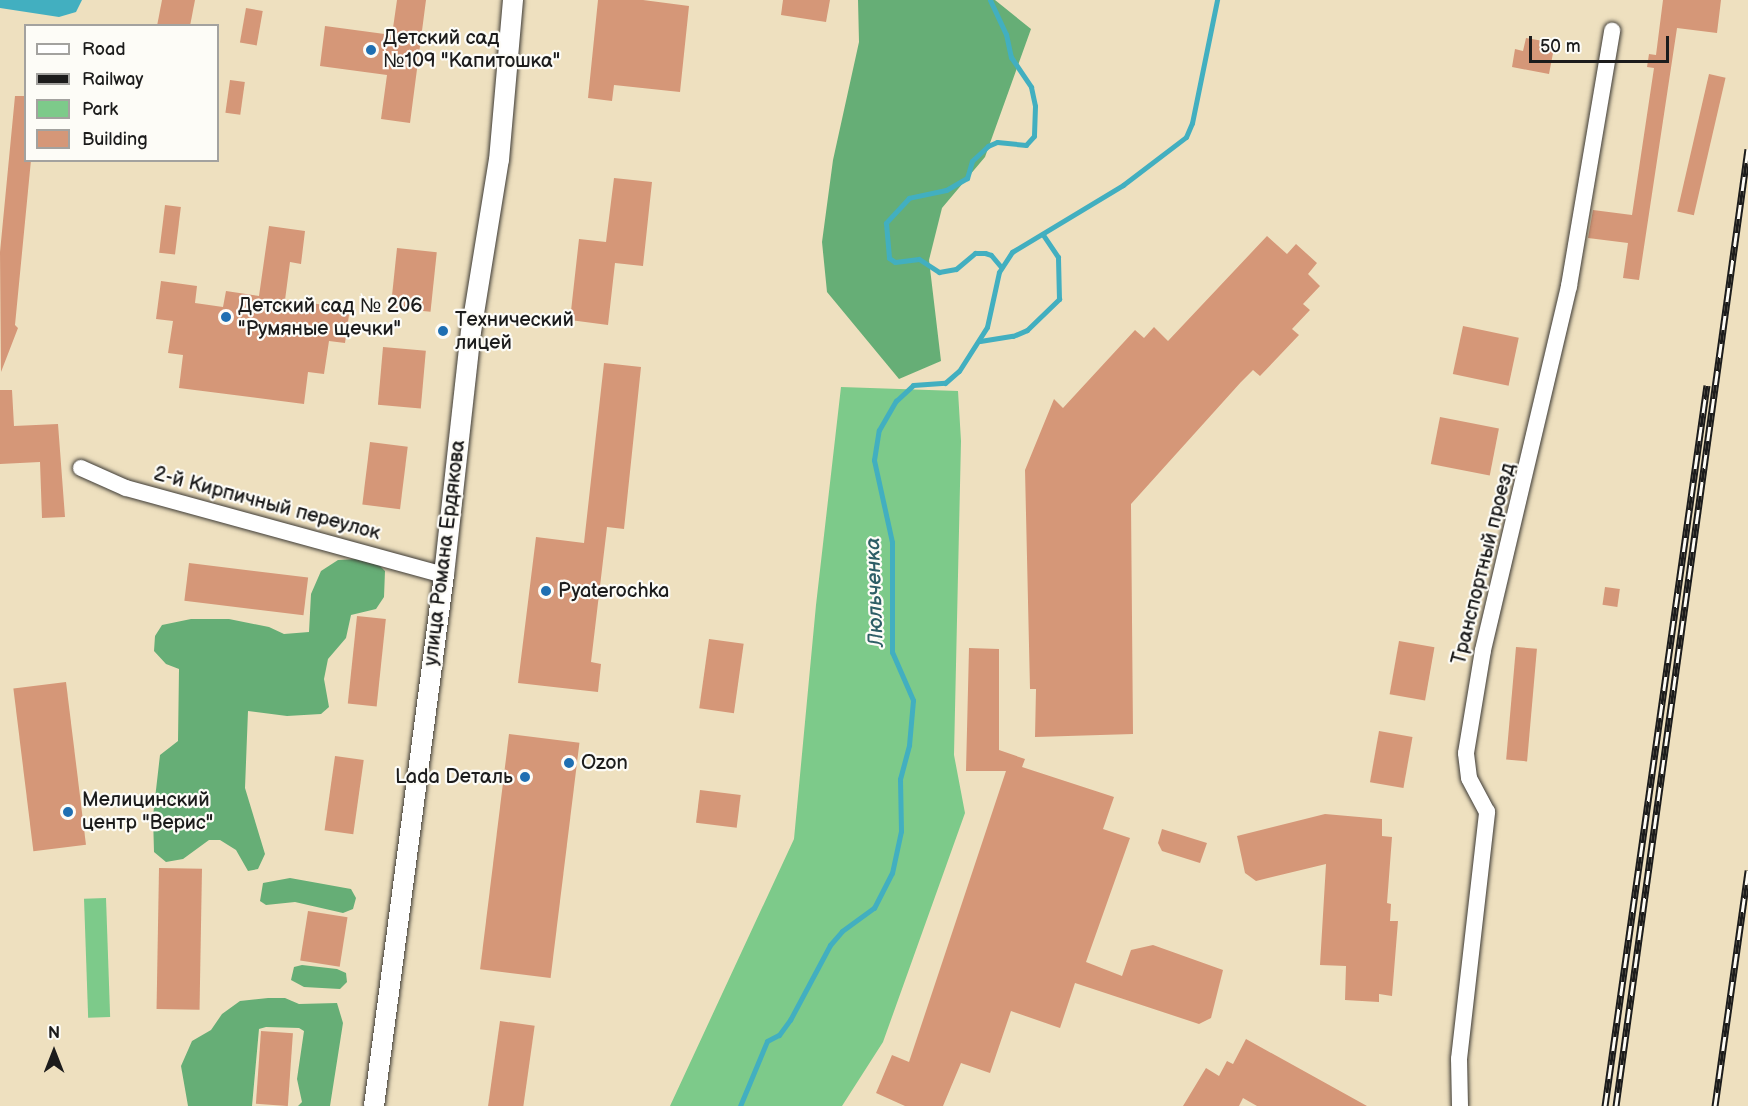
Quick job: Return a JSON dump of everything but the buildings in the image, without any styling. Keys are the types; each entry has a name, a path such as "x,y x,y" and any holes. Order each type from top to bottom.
{"street":[{"name":"улица Романа Ердякова","path":"374,1106 444,574 471,332 499,160 513,0"},
{"name":"Транспортный проезд","path":"1460,1106 1459,1059 1487,812 1469,778 1466,753 1483,650 1569,286 1612,31"},
{"name":"2-й Кирпичный переулок","path":"81,468 126,488 444,574"}],"green space":[{"path":"858,0 995,0 1031,29 985,157 942,208 929,260 941,361 899,379 827,292 822,242 833,160 859,42"},
{"path":"841,387 958,391 961,441 954,755 965,813 883,1042 842,1106 670,1106 794,839 816,605"},
{"path":"359,559 378,564 385,571 384,597 376,609 351,615 346,638 328,659 324,679 329,707 321,714 287,716 248,711 245,788 265,854 258,869 248,871 236,850 220,840 209,840 183,859 166,862 154,852 153,816 160,755 178,741 179,669 166,664 154,651 155,636 162,625 191,619 229,619 269,627 284,634 309,632 311,594 321,571 338,560"},
{"path":"290,878 351,889 356,898 353,909 343,913 295,902 266,905 260,901 263,883"},
{"path":"106,898 110,1017 88,1018 84,899"},
{"path":"302,965 337,969 346,973 347,982 340,989 304,987 291,980 294,967"},
{"path":"285,998 299,1004 337,1003 343,1023 330,1106 298,1106 302,1102 297,1079 304,1031 299,1028 266,1027 259,1029 252,1106 188,1106 181,1066 192,1041 211,1030 222,1014 240,1001"}],"water":[{"path":"0,0 82,0 76,12 59,17 0,8"}],"waterway":[{"path":"990,0 1006,34 1011,57 1031,87 1035,106 1034,136 1026,145 997,142 988,146 972,161 967,178 946,190 909,198 886,223 889,258 895,262 919,259 939,272 956,269 975,253 985,253 991,255 1001,267"},
{"name":"Люльченка","path":"740,1106 767,1041 779,1035 790,1020 830,945 842,931 874,908 892,873 901,831 900,779 909,745 913,700 892,652 892,542 874,460 879,430 896,401 913,385 945,383 959,371 987,327 999,272 1012,252 1123,185 1186,137 1192,123 1217,0"},
{"path":"980,341 1013,336 1027,330 1059,299 1058,257 1043,235"}],"railway":[{"path":"1616,1106 1748,149"},
{"path":"1605,1106 1707,385"},
{"path":"1715,1106 1748,870"}],"place":[{"name":"Детский сад №109 \"Капитошка\"","path":"371,50"},
{"name":"Детский сад № 206 \"Румяные щечки\"","path":"226,317"},
{"name":"Технический лицей","path":"443,331"},
{"name":"Pyaterochka","path":"546,591"},
{"name":"Ozon","path":"569,763"},
{"name":"Lada Dеталь","path":"525,777"},
{"name":"Мелицинский центр \"Верис\"","path":"68,812"}]}
